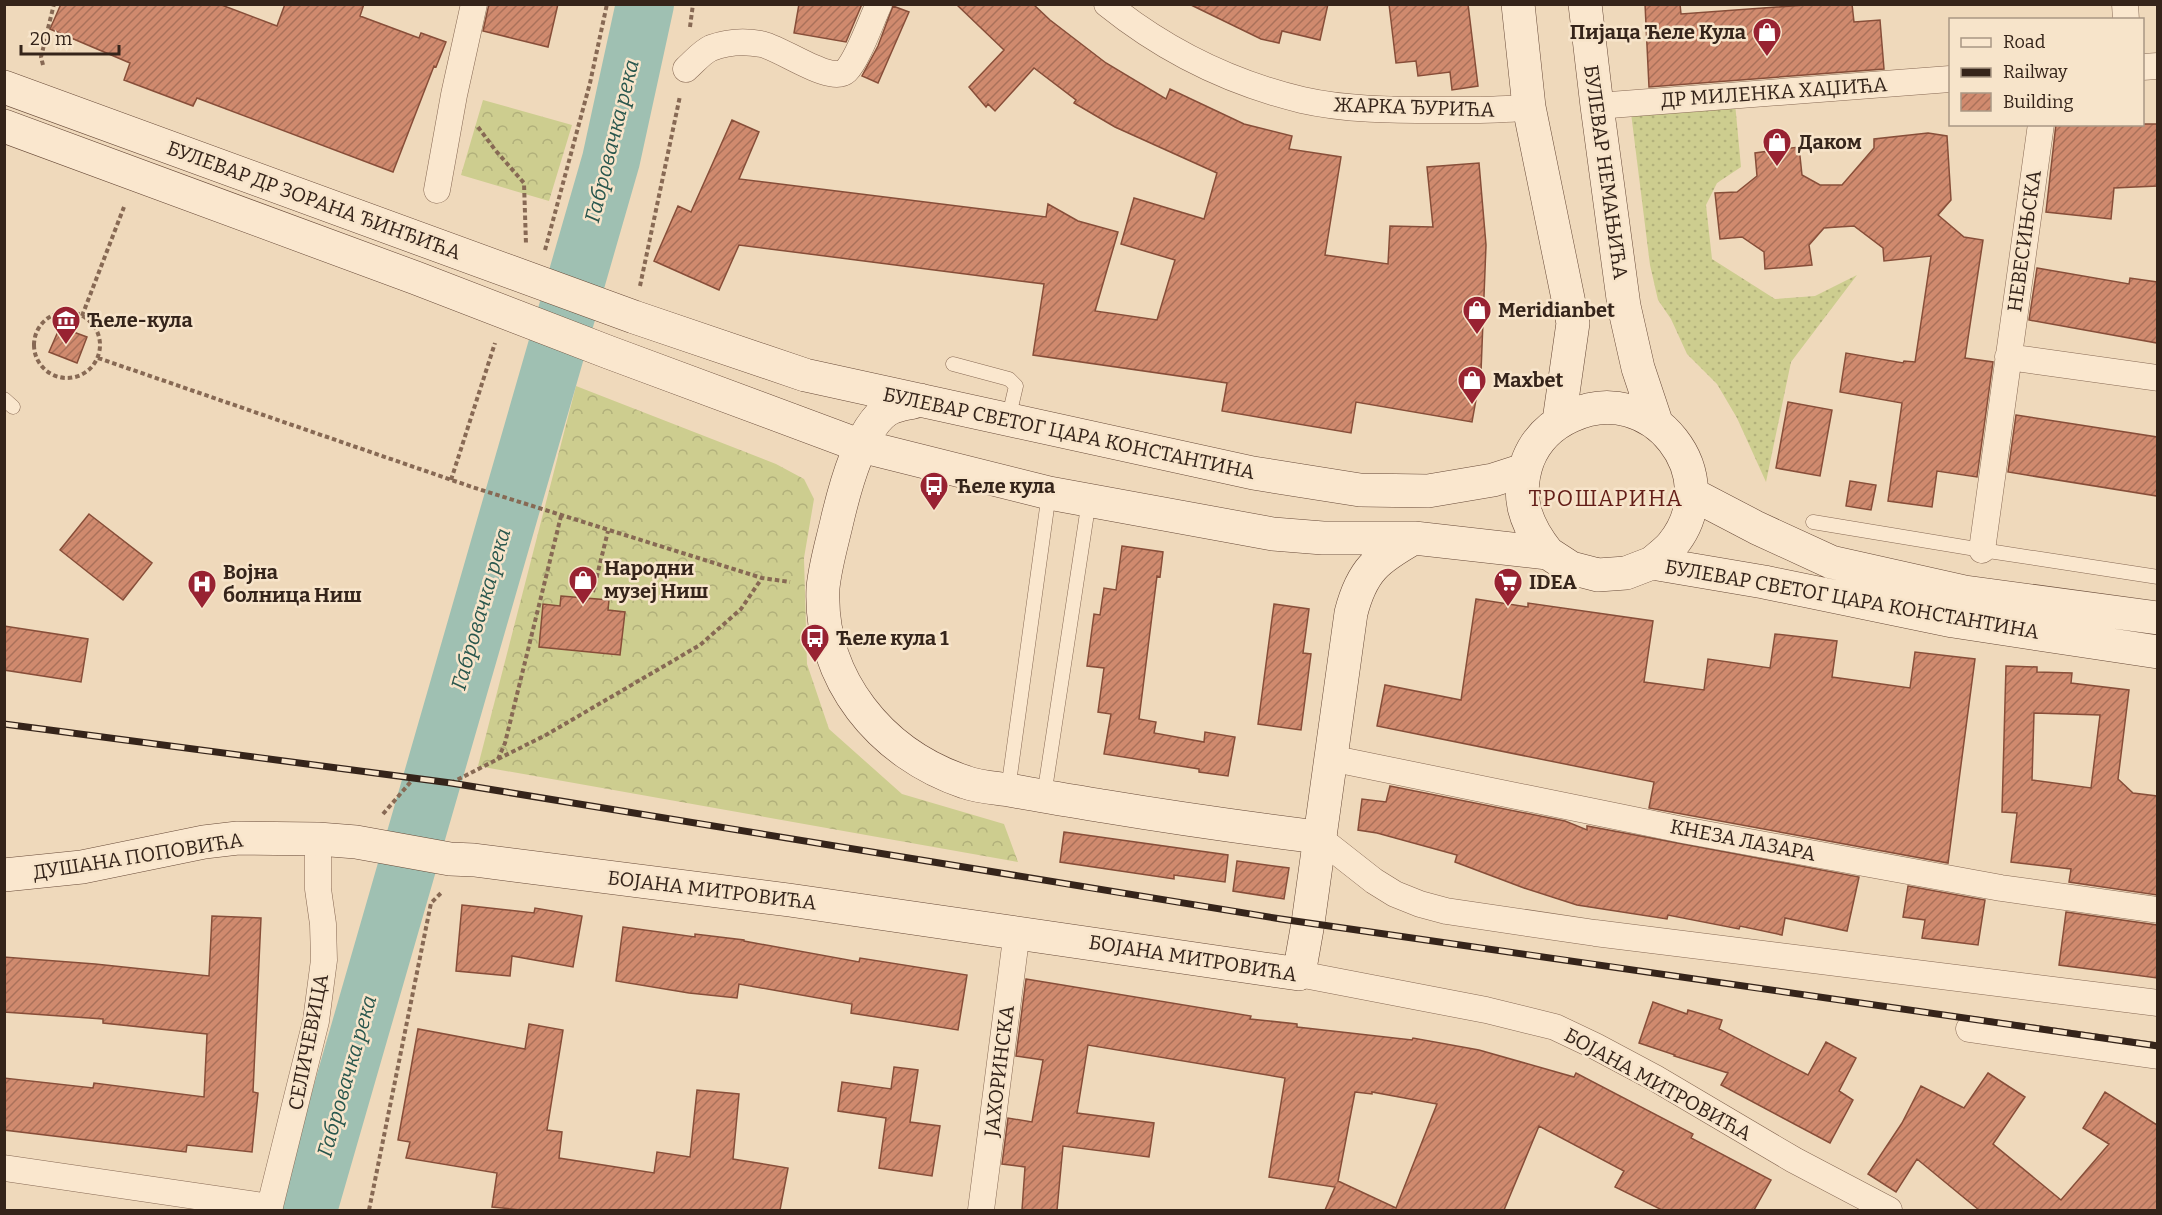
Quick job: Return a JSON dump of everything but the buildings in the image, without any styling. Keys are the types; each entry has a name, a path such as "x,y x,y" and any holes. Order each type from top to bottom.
{"main road":[{"path":"1518,4 1528,107 1573,323 1559,421"},
{"name":"БУЛЕВАР НЕМАЊИЋА","path":"1585,4 1624,306 1638,368 1656,422"},
{"name":"БУЛЕВАР ДР ЗОРАНА ЂИНЂИЋА","path":"4,87 534,262 631,302"},
{"name":"БУЛЕВАР ДР ЗОРАНА ЂИНЂИЋА","path":"4,126 520,317 608,352"},
{"name":"БУЛЕВАР СВЕТОГ ЦАРА КОНСТАНТИНА","path":"631,302 805,375 1253,473 1360,490 1428,491 1493,480 1524,471"},
{"name":"БУЛЕВАР СВЕТОГ ЦАРА КОНСТАНТИНА","path":"608,352 861,446 1049,493 1273,534 1323,538 1414,538 1548,552 1571,568 1598,575 1626,573 1652,563 1764,582 1953,621 2157,652"},
{"path":"920,400 892,407 872,424 843,491 823,587 824,621 837,670 848,691 866,716 887,739 926,767 966,783 1148,814 1318,837"},
{"path":"1548,552 1534,535 1525,515 1522,492 1524,471 1532,452 1544,435 1559,421 1582,410 1607,406 1632,411 1656,422 1675,442 1688,466 1692,494 1686,521 1673,544 1652,563"},
{"name":"БУЛЕВАР СВЕТОГ ЦАРА КОНСТАНТИНА","path":"1692,494 1757,528 1831,562 1965,592 2157,618"},
{"path":"1299,974 1351,613 1357,591 1369,570 1388,552 1414,538"},
{"name":"ДУШАНА ПОПОВИЋА","path":"4,875 82,867 162,850 227,840 272,838 318,839 366,844 462,859"},
{"name":"БОЈАНА МИТРОВИЋА","path":"462,859 1017,931 1299,974"}],"street":[{"path":"436,190 474,4"},
{"path":"686,69 709,49 736,42 763,44 835,75 844,72 853,61 879,4"},
{"name":"ЖАРКА ЂУРИЋА","path":"1107,4 1133,25 1203,65 1301,100 1397,110 1507,110 1528,107"},
{"name":"ДР МИЛЕНКА ХАЏИЋА","path":"1597,106 1949,79"},
{"name":"НЕВЕСИЊСКА","path":"1982,550 2041,126"},
{"path":"2008,357 2157,378"},
{"name":"КНЕЗА ЛАЗАРА","path":"1330,758 1753,843 2001,888 2157,910"},
{"path":"1318,837 1374,881 1395,894 1446,911 1595,933 2157,1003"},
{"name":"СЕЛИЧЕВИЦА","path":"4,1168 270,1209 316,1021 321,991 324,951 318,889 318,839"},
{"name":"ЈАХОРИНСКА","path":"981,1210 1017,931"},
{"name":"БОЈАНА МИТРОВИЋА","path":"1299,974 1486,1010 1555,1027 1655,1078 1794,1160 1851,1201 1889,1210"},
{"path":"1969,1029 2157,1056"}],"lane":[{"path":"953,364 1010,379 1016,386 1008,420"},
{"path":"1008,790 1049,493"},
{"path":"1044,796 1089,500"},
{"path":"1813,522 2157,577"}],"path":[{"path":"39,100 47,85 41,57 54,4"},
{"path":"534,262 590,84 607,4"},
{"path":"631,302 686,69"},
{"path":"454,95 496,151 524,183 534,262"},
{"path":"82,316 124,207"},
{"path":"67,312 82,316 95,326 99,336 101,348 98,358 92,368 83,375 61,378 51,374 42,367 34,348 39,327 56,314 67,312"},
{"path":"451,480 496,341"},
{"path":"98,358 451,480 608,531 762,578 823,587"},
{"path":"498,759 505,743 561,516"},
{"path":"593,592 608,531"},
{"path":"451,783 546,735 700,645 741,609 762,578"},
{"path":"366,844 369,827 381,817 414,778"},
{"path":"369,1210 431,903 462,859"}],"green space":[{"path":"483,100 572,125 549,201 461,175"},
{"path":"1735,103 1741,167 1717,183 1706,205 1712,259 1775,299 1815,296 1857,275 1791,362 1766,482 1737,418 1717,384 1687,354 1671,319 1658,300 1650,265 1631,113"},
{"path":"576,386 776,464 804,479 814,499 804,558 807,664 829,729 902,794 1004,824 1018,862 478,766"}],"waterway":[{"name":"Габровачка река","path":"308,1210 611,160 645,4"}],"railway":[{"path":"4,724 451,783 1281,919 2158,1046"}],"place":[{"name":"Пијаца Ћеле Кула","path":"1767,58"},
{"name":"Даком","path":"1777,168"},
{"name":"Meridianbet","path":"1477,336"},
{"name":"Ћеле-кула","path":"66,346"},
{"name":"Maxbet","path":"1472,406"},
{"name":"Ћеле кула","path":"934,512"},
{"name":"Народни музеј Ниш","path":"583,606"},
{"name":"IDEA","path":"1508,608"},
{"name":"Војна болница Ниш","path":"202,610"},
{"name":"Ћеле кула 1","path":"815,664"}],"district":[{"name":"ТРОШАРИНА","path":"1606,498"}]}
